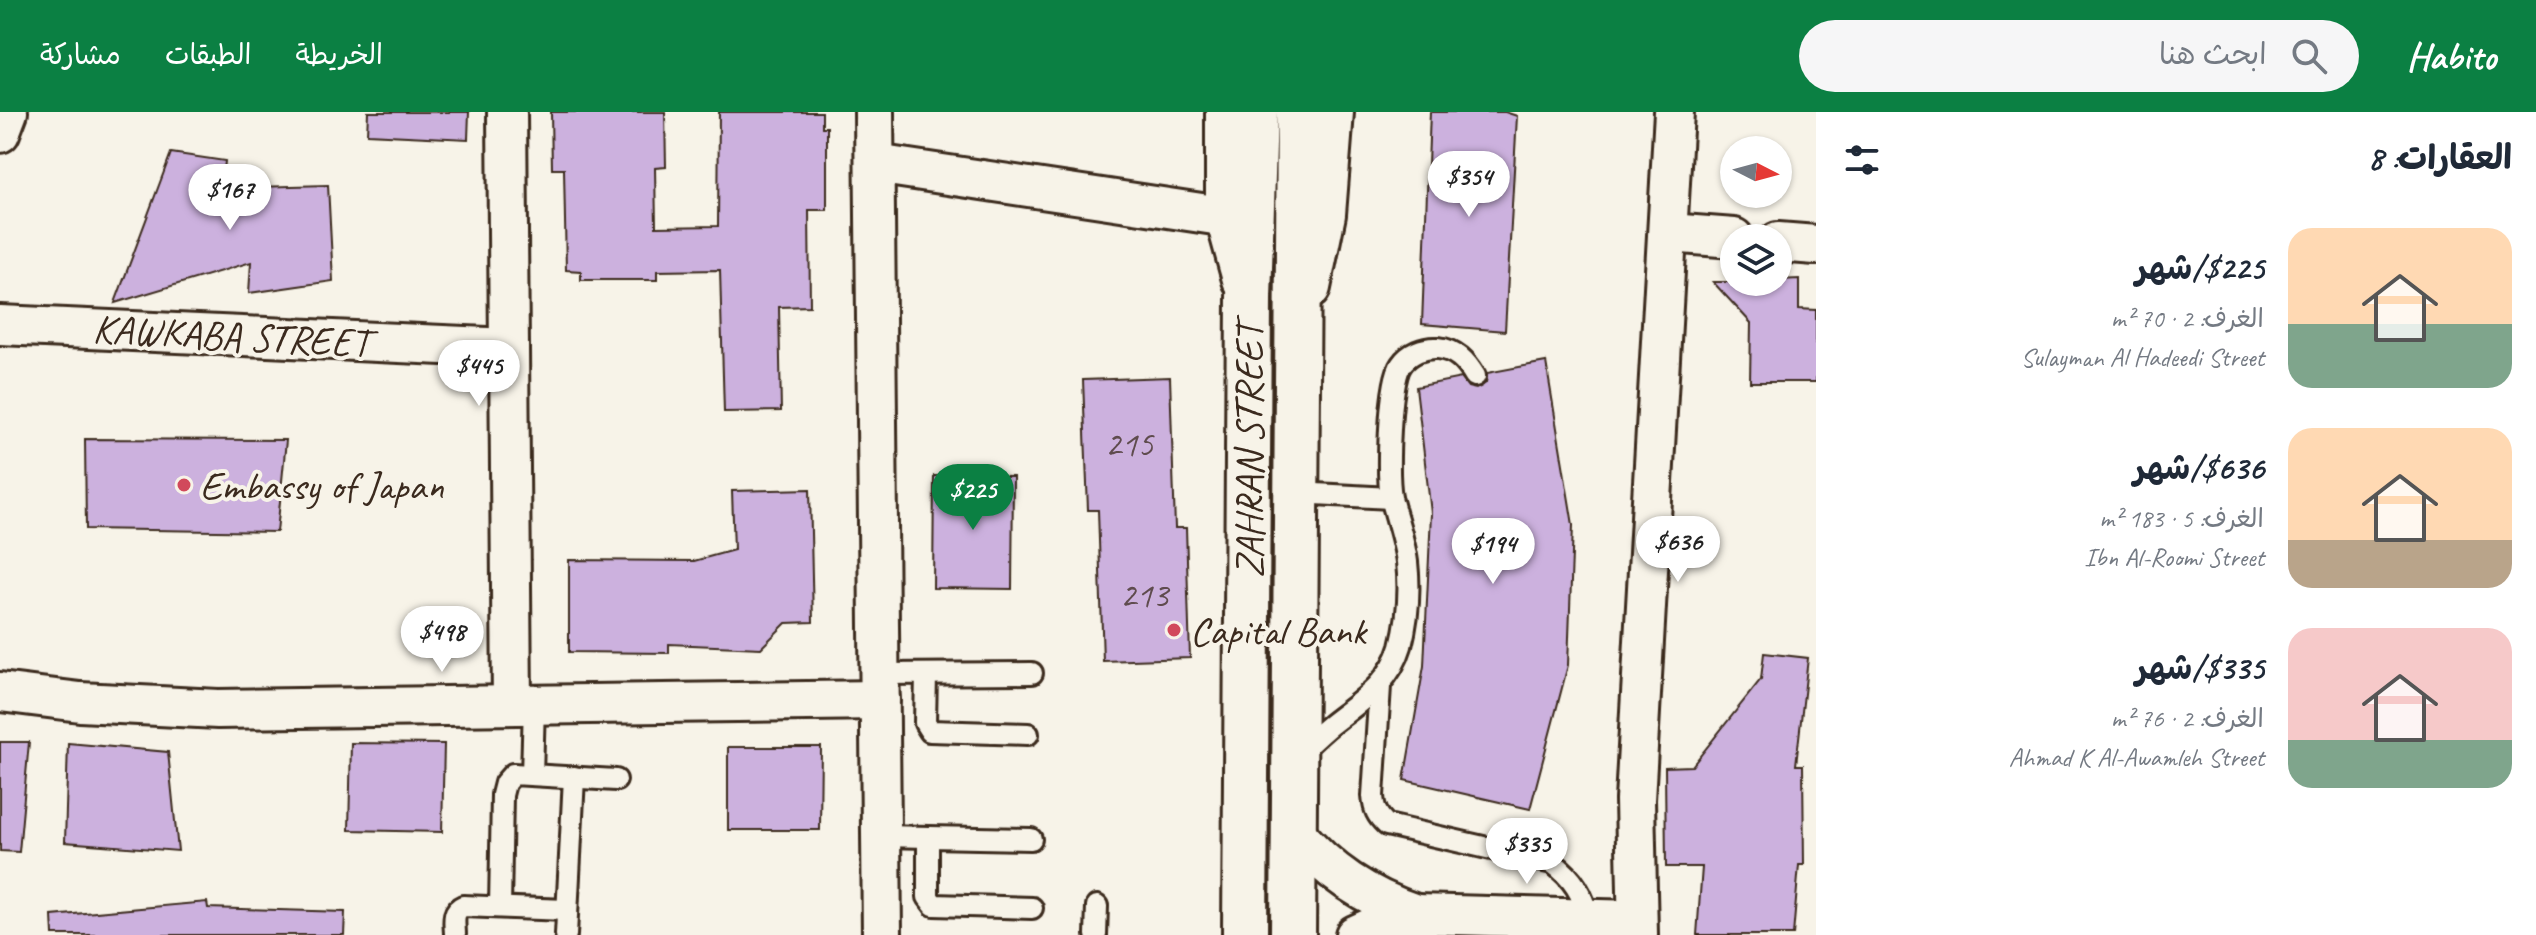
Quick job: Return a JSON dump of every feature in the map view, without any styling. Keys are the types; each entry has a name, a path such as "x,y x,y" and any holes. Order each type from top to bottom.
{"main road":[{"path":"1228,112 1228,217 1249,298"},
{"name":"ZAHRAN STREET","path":"1245,935 1249,298 1255,112"},
{"name":"ZAHRAN STREET","path":"1293,935 1299,112"},
{"path":"1297,332 1323,214 1331,112"}],"street":[{"path":"0,133 8,112"},
{"path":"507,112 509,348 523,704"},
{"path":"874,112 882,935"},
{"path":"1355,935 1390,919 1416,914 1588,918 1638,927 1635,800 1674,112"},
{"path":"875,164 1228,217"},
{"path":"1669,233 1720,237"},
{"path":"1792,243 1816,245"},
{"name":"KAWKABA STREET","path":"0,325 509,348"},
{"path":"0,692 80,702 218,709 523,704 879,687"},
{"path":"1294,831 1319,859 1348,883 1392,906 1416,914"}],"lane":[{"path":"1295,756 1380,686 1391,671 1400,648 1409,590 1407,562 1391,498 1390,442 1396,374 1402,363 1420,350 1433,347 1458,355 1475,376"},
{"path":"1296,493 1391,498"},
{"path":"879,687 926,674 1032,673"},
{"path":"926,674 925,723 930,731 1028,734"},
{"path":"1380,686 1373,796 1379,817 1387,825 1553,863 1573,881 1588,918"},
{"path":"523,704 532,775"},
{"path":"500,907 505,783 513,774 616,780"},
{"path":"566,935 574,777"},
{"path":"881,836 1031,839"},
{"path":"928,837 928,897 934,905 1032,908"},
{"path":"455,935 454,917 458,908 467,905 567,910"},
{"path":"1096,935 1097,906"}],"building":[{"path":"368,112 469,112 468,139 367,134"},
{"path":"551,112 665,112 666,167 655,168 656,227 718,226 719,112 822,112 822,127 827,127 827,210 809,210 810,306 779,307 781,411 724,412 720,270 657,271 657,280 581,280 581,271 566,270 564,169 552,169"},
{"path":"1430,112 1505,112 1517,116 1505,331 1422,324"},
{"path":"171,153 225,161 222,188 328,185 333,281 249,293 251,262 115,303"},
{"path":"1792,279 1799,279 1799,309 1816,310 1816,382 1750,382 1751,323 1726,296 1792,296"},
{"path":"1546,362 1573,525 1568,665 1530,809 1404,780 1424,666 1431,513 1416,387 1461,378 1468,387 1476,389 1486,383 1487,373"},
{"path":"1170,377 1175,528 1186,528 1190,658 1103,661 1098,510 1088,510 1083,380"},
{"name":"Embassy of Japan","path":"85,439 286,440 277,532 86,529"},
{"path":"934,476 1013,477 1012,589 933,588"},
{"path":"810,489 813,622 786,623 761,648 669,644 669,653 569,652 569,560 694,561 734,550 732,491"},
{"path":"1764,653 1808,658 1796,765 1803,765 1804,865 1799,865 1793,935 1697,935 1702,867 1666,867 1665,767 1692,766 1761,679"},
{"path":"0,742 29,742 19,852 0,851"},
{"path":"68,743 168,752 178,851 65,842"},
{"path":"351,743 444,744 442,832 349,830"},
{"path":"728,747 821,747 820,830 728,830"},
{"path":"207,902 208,908 345,912 344,935 53,935 52,916"}],"place":[{"name":"Embassy of Japan","path":"184,485"},
{"name":"Capital Bank","path":"1174,630"}]}
